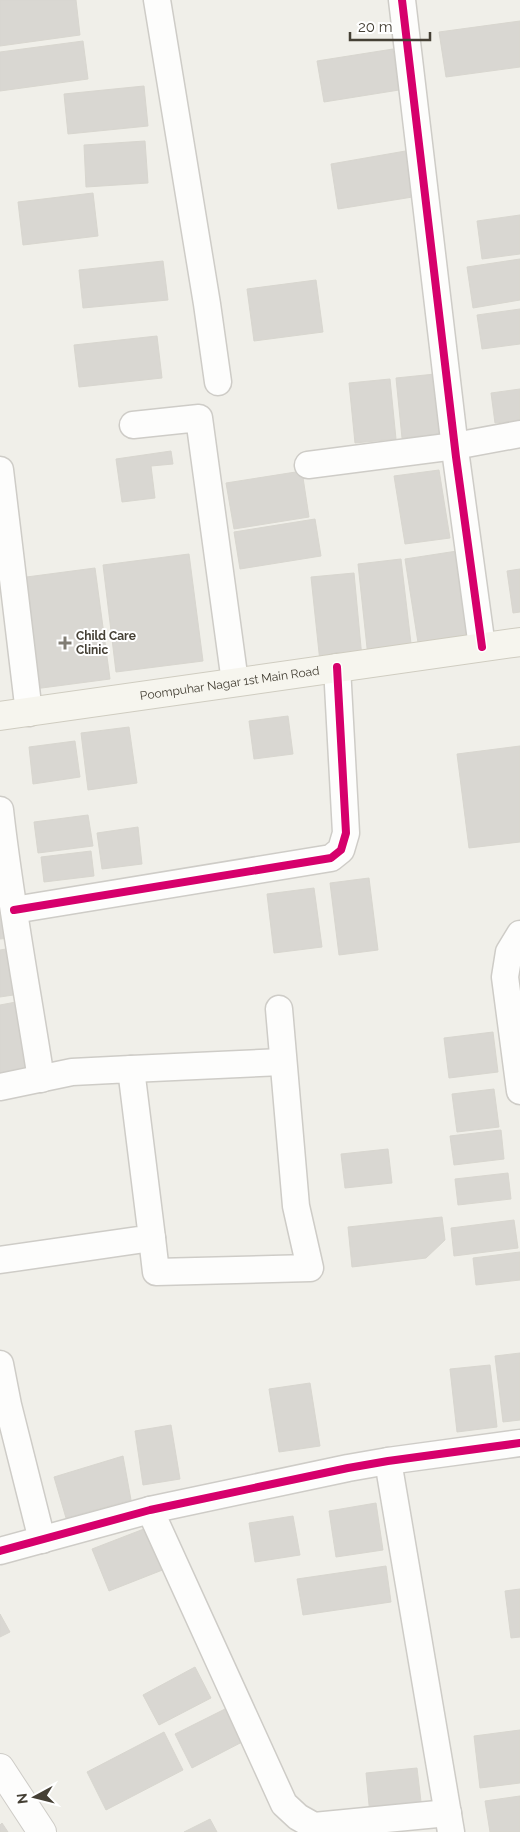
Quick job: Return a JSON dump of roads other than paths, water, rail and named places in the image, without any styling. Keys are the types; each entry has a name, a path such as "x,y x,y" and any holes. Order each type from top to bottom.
{"main road":[{"name":"Poompuhar Nagar 1st Main Road","path":"0,716 520,642"}],"street":[{"path":"158,0 218,382"},
{"path":"402,0 455,446 482,647"},
{"path":"133,426 199,418 235,682"},
{"path":"308,465 455,446 520,434"},
{"path":"0,470 29,712"},
{"path":"14,910 331,858 341,850 346,833 337,667"},
{"path":"0,810 8,878 40,1079"},
{"path":"520,934 509,952 505,977 520,1091"},
{"path":"131,1069 156,1272 310,1268 296,1206 282,1062 279,1009"},
{"path":"0,1087 72,1072 282,1062"},
{"path":"0,1260 152,1238"},
{"path":"0,1364 8,1405 42,1540"},
{"path":"0,1551 150,1510 388,1461 520,1443"},
{"path":"150,1510 284,1804 298,1817 314,1826 450,1822 388,1461"},
{"path":"0,1768 42,1832"}],"place":[{"name":"Child Care Clinic","path":"65,643"}]}
